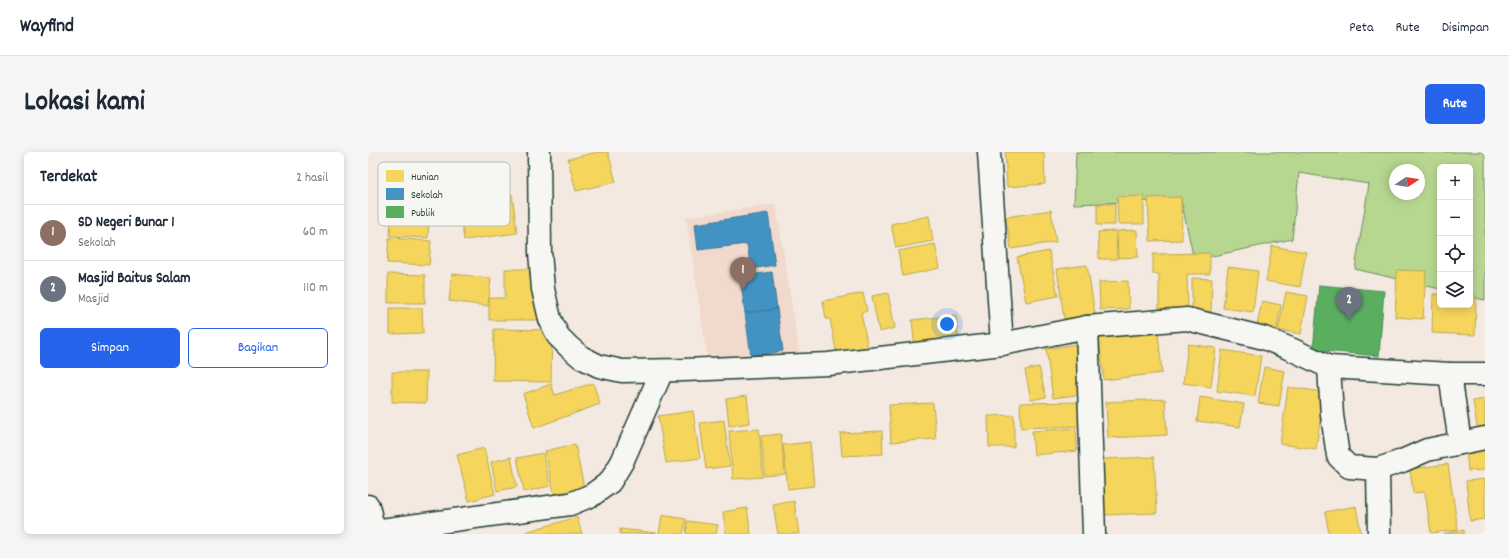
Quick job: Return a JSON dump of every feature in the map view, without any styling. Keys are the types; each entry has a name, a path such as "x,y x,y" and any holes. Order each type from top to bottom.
{"street":[{"path":"539,152 540,252 543,289 550,319 558,336 568,347 581,357 599,366 622,371 662,371 828,364 1002,344 1087,327 1187,319 1264,338 1293,350 1328,368 1450,374 1485,374"},
{"path":"988,152 1002,344"},
{"path":"1087,327 1094,534"},
{"path":"1328,368 1332,415 1338,456 1349,467 1378,469 1402,461 1427,450 1485,438"},
{"path":"368,506 373,532 570,504 592,495 610,482 622,462 662,371"},
{"path":"1450,374 1460,444"},
{"path":"1378,469 1379,534"}],"shaded area":[{"path":"776,204 801,364 710,377 686,217"}],"green space":[{"path":"1076,152 1485,152 1485,300 1473,298 1473,164 1437,164 1437,288 1355,269 1369,184 1299,173 1292,239 1194,260 1181,200 1074,204"}],"building: Hunian":[{"path":"598,152 608,152 616,182 576,191 568,159"},
{"path":"1005,152 1044,152 1045,184 1007,187"},
{"path":"510,194 512,194 517,233 464,240 462,226 510,226"},
{"path":"1144,196 1144,224 1118,224 1117,197"},
{"path":"1181,197 1182,240 1150,241 1148,198"},
{"path":"1097,204 1115,204 1115,225 1097,225"},
{"path":"1051,210 1056,242 1011,249 1006,217"},
{"path":"929,216 933,241 896,248 891,224"},
{"path":"391,226 429,226 428,238 390,236"},
{"path":"1137,230 1138,257 1118,258 1117,231"},
{"path":"1116,231 1117,259 1099,259 1098,232"},
{"path":"389,238 431,241 429,265 387,263"},
{"path":"935,244 940,268 903,276 898,251"},
{"path":"1272,246 1306,252 1300,287 1266,281"},
{"path":"1049,251 1058,296 1026,302 1017,257"},
{"path":"1210,253 1210,274 1187,274 1188,309 1159,309 1159,274 1153,274 1153,254"},
{"path":"1087,265 1095,314 1064,319 1057,269"},
{"path":"1228,267 1258,271 1253,312 1223,308"},
{"path":"505,269 541,269 541,320 489,320 489,298 505,298"},
{"path":"1397,270 1426,271 1423,319 1395,317"},
{"path":"388,274 425,275 425,303 388,303"},
{"path":"452,274 491,278 488,306 449,301"},
{"path":"1192,278 1212,279 1211,312 1192,311"},
{"path":"1128,281 1129,309 1100,310 1099,282"},
{"path":"1286,292 1308,296 1301,334 1278,330"},
{"path":"863,293 867,311 861,313 869,353 838,360 830,319 826,319 823,301"},
{"path":"888,293 895,328 879,332 872,296"},
{"path":"1433,294 1437,294 1437,308 1473,308 1473,296 1476,296 1475,335 1432,333"},
{"path":"1262,301 1281,305 1276,334 1256,330"},
{"path":"390,308 422,308 423,333 390,334"},
{"path":"956,315 959,345 915,350 912,320"},
{"path":"494,329 552,330 551,382 493,381"},
{"path":"1158,332 1162,373 1104,380 1099,338"},
{"path":"1078,344 1085,394 1053,398 1046,349"},
{"path":"1188,344 1216,348 1211,387 1183,383"},
{"path":"1222,350 1261,356 1255,396 1217,391"},
{"path":"1039,367 1046,397 1031,400 1025,370"},
{"path":"1264,367 1285,371 1279,406 1258,403"},
{"path":"392,372 427,372 426,403 392,402"},
{"path":"593,383 600,404 534,428 523,394 551,384 555,395"},
{"path":"1288,387 1324,392 1316,449 1280,444"},
{"path":"747,396 750,423 729,426 726,399"},
{"path":"1200,397 1244,404 1240,427 1197,421"},
{"path":"1165,399 1167,435 1108,438 1106,402"},
{"path":"1485,399 1485,431 1478,432 1473,401"},
{"path":"1079,402 1080,426 1021,428 1020,403"},
{"path":"933,403 936,439 891,442 889,405"},
{"path":"693,411 700,458 666,463 658,416"},
{"path":"1014,415 1014,447 989,447 988,416"},
{"path":"724,420 730,466 706,469 700,423"},
{"path":"1076,428 1077,451 1034,455 1032,431"},
{"path":"759,429 763,477 733,479 729,431"},
{"path":"882,431 883,454 842,456 840,433"},
{"path":"781,434 785,474 765,476 761,436"},
{"path":"810,442 814,486 788,489 783,445"},
{"path":"575,444 584,488 554,494 545,451"},
{"path":"1485,446 1485,470 1468,471 1466,448"},
{"path":"484,448 495,494 469,501 457,455"},
{"path":"543,453 550,486 524,492 517,458"},
{"path":"511,457 517,487 497,491 491,462"},
{"path":"1154,457 1157,513 1104,515 1102,459"},
{"path":"1448,464 1458,530 1431,533 1425,492 1413,493 1410,469"},
{"path":"1485,479 1485,519 1470,521 1466,481"},
{"path":"794,501 799,534 778,534 773,505"},
{"path":"1356,506 1361,533 1363,534 1329,534 1325,512"},
{"path":"747,508 751,534 726,534 723,512"},
{"path":"662,515 686,519 683,534 659,534"},
{"path":"577,517 582,534 525,534 525,532"},
{"path":"687,521 718,525 716,534 686,534"},
{"path":"620,529 657,533 657,534 620,534"},
{"path":"1464,530 1464,534 1444,534"}],"building: Sekolah":[{"path":"768,213 775,265 751,269 747,244 698,250 695,224"},
{"path":"772,272 777,309 745,313 740,276"},
{"path":"777,309 783,351 751,356 745,313"}],"building: Publik":[{"path":"1319,285 1384,291 1379,356 1313,350"}],"place":[{"name":"SD Negeri Bunar 1","path":"743,290"},
{"name":"Masjid Baitus Salam","path":"1349,320"}]}
